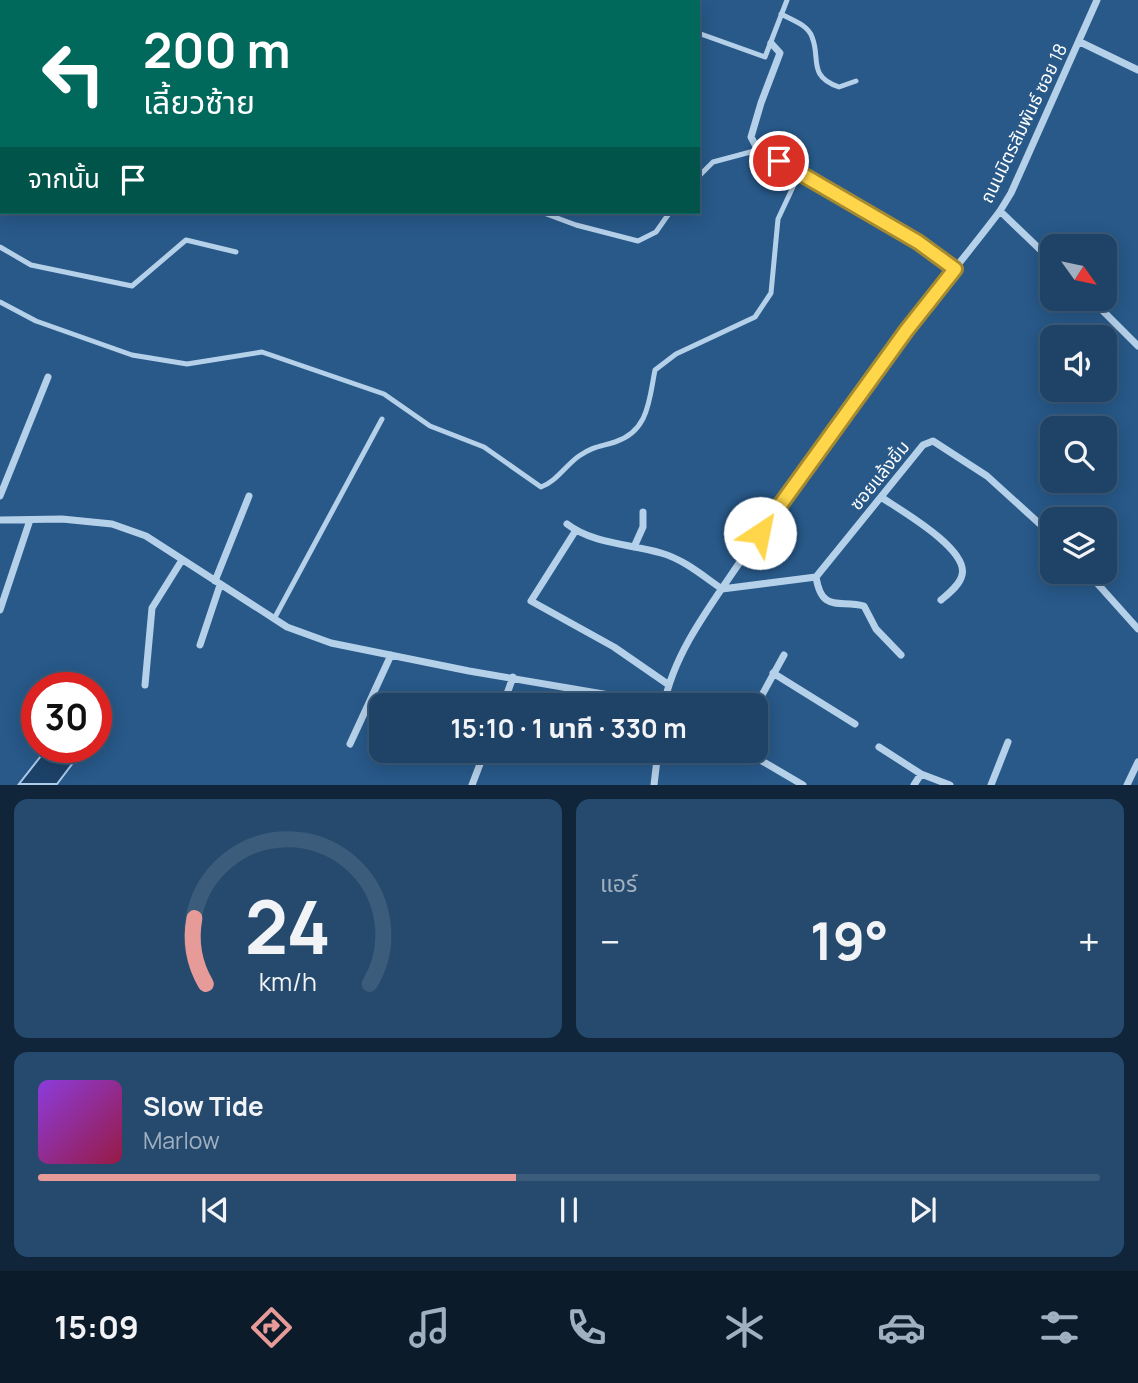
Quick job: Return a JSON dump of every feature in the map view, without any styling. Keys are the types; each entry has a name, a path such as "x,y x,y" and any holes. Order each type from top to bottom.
{"street":[{"name":"ถนนมิตรสัมพันธ์ ซอย 18","path":"667,693 686,647 785,496 906,331 1000,211 1011,193 1097,0"},
{"path":"1080,41 1138,70"},
{"path":"771,43 780,54 751,137 758,150 918,242 955,269"},
{"path":"1000,211 1040,249"},
{"path":"1104,312 1138,346"},
{"path":"0,496 48,377"},
{"name":"ซอยแล้งยิ้ม","path":"816,577 923,445 933,441 987,476 1040,524"},
{"path":"200,645 218,583 249,495"},
{"path":"881,497 950,545 962,567 962,576 952,592 941,600"},
{"path":"634,547 643,527 643,512"},
{"path":"0,520 62,519 112,524 146,536 287,627 331,643 469,671 599,693"},
{"path":"0,610 30,520"},
{"path":"567,524 576,530 663,553 722,589 816,577 818,589 826,600 840,605 856,603 864,606 876,629 901,655"},
{"path":"576,530 531,601 614,647 669,685"},
{"path":"145,685 152,608 182,560"},
{"path":"1098,584 1138,629"},
{"path":"350,744 391,655"},
{"path":"763,693 784,655"},
{"path":"773,674 855,724"},
{"path":"507,693 513,677"},
{"path":"991,785 1007,742"},
{"path":"879,747 921,774 950,785"},
{"path":"1127,785 1138,762"},
{"path":"472,785 480,763"},
{"path":"654,785 657,763"},
{"path":"765,763 803,785"},
{"path":"914,785 921,774"}],"lane":[{"path":"700,34 765,57 786,0"},
{"path":"781,14 805,27 812,37 817,69 824,78 839,87 856,81"},
{"path":"700,175 713,162 758,150"},
{"path":"0,302 36,321 132,355 187,364 262,352 372,389 384,394 430,426 484,447 541,487 593,447 617,441 640,427 647,414 655,370 676,354 755,317 771,293 778,219 800,172"},
{"path":"546,214 576,225 638,241 656,232 669,214"},
{"path":"0,247 31,265 132,286 186,240 236,252"},
{"path":"274,619 382,419"}],"water":[{"path":"35,763 73,763 57,784 19,784"}],"route":[{"path":"760,533 906,331 955,269 918,242 779,161"}]}
